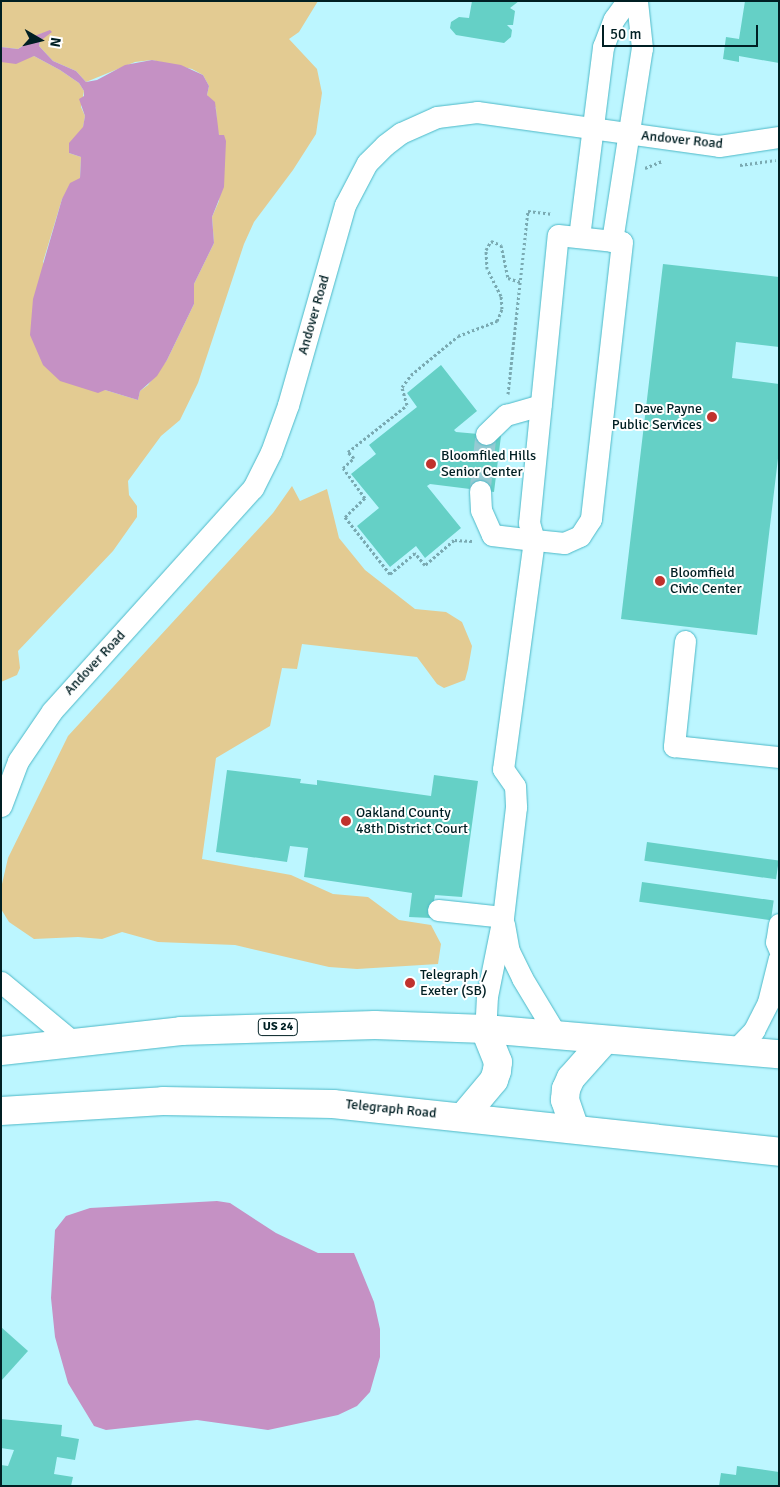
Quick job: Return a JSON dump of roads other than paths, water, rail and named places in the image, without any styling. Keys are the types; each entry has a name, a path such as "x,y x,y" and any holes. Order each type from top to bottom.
{"highway":[{"name":"US 24","path":"1,1051 181,1031 327,1026 485,1030 779,1054"},
{"path":"463,1117 494,1080 497,1071 498,1062 485,1030"},
{"path":"575,1129 565,1100 566,1089 571,1078 604,1041"},
{"name":"Telegraph Road","path":"1,1111 114,1102 259,1101 334,1104 779,1152"}],"street":[{"path":"579,237 602,46 614,19 627,1"},
{"path":"612,241 642,48 637,1"},
{"name":"Andover Road","path":"1,806 18,761 52,711 253,488 271,452 285,413 345,206 367,163 401,133 437,117 459,113 486,113 719,146 779,137"},
{"path":"480,491 481,510 492,535 534,540 564,543 580,536 591,519 622,242 558,235 529,523 534,540 503,769 515,786 516,807 503,917 487,996 485,1030"},
{"path":"486,434 506,415 541,405"},
{"path":"685,641 674,746 779,757"},
{"path":"438,910 503,917"},
{"path":"503,917 509,951 557,1036"},
{"path":"779,924 776,942 779,949"},
{"path":"735,1050 754,1030 768,1002 779,958"},
{"path":"1,982 73,1042"}],"tunnel":[{"path":"480,491 486,434"}],"place":[{"name":"Dave Payne Public Services","path":"712,417"},
{"name":"Bloomfiled Hills Senior Center","path":"431,464"},
{"name":"Bloomfield Civic Center","path":"660,581"},
{"name":"Oakland County 48th District Court","path":"346,821"},
{"name":"Telegraph / Exeter (SB)","path":"410,983"}]}
